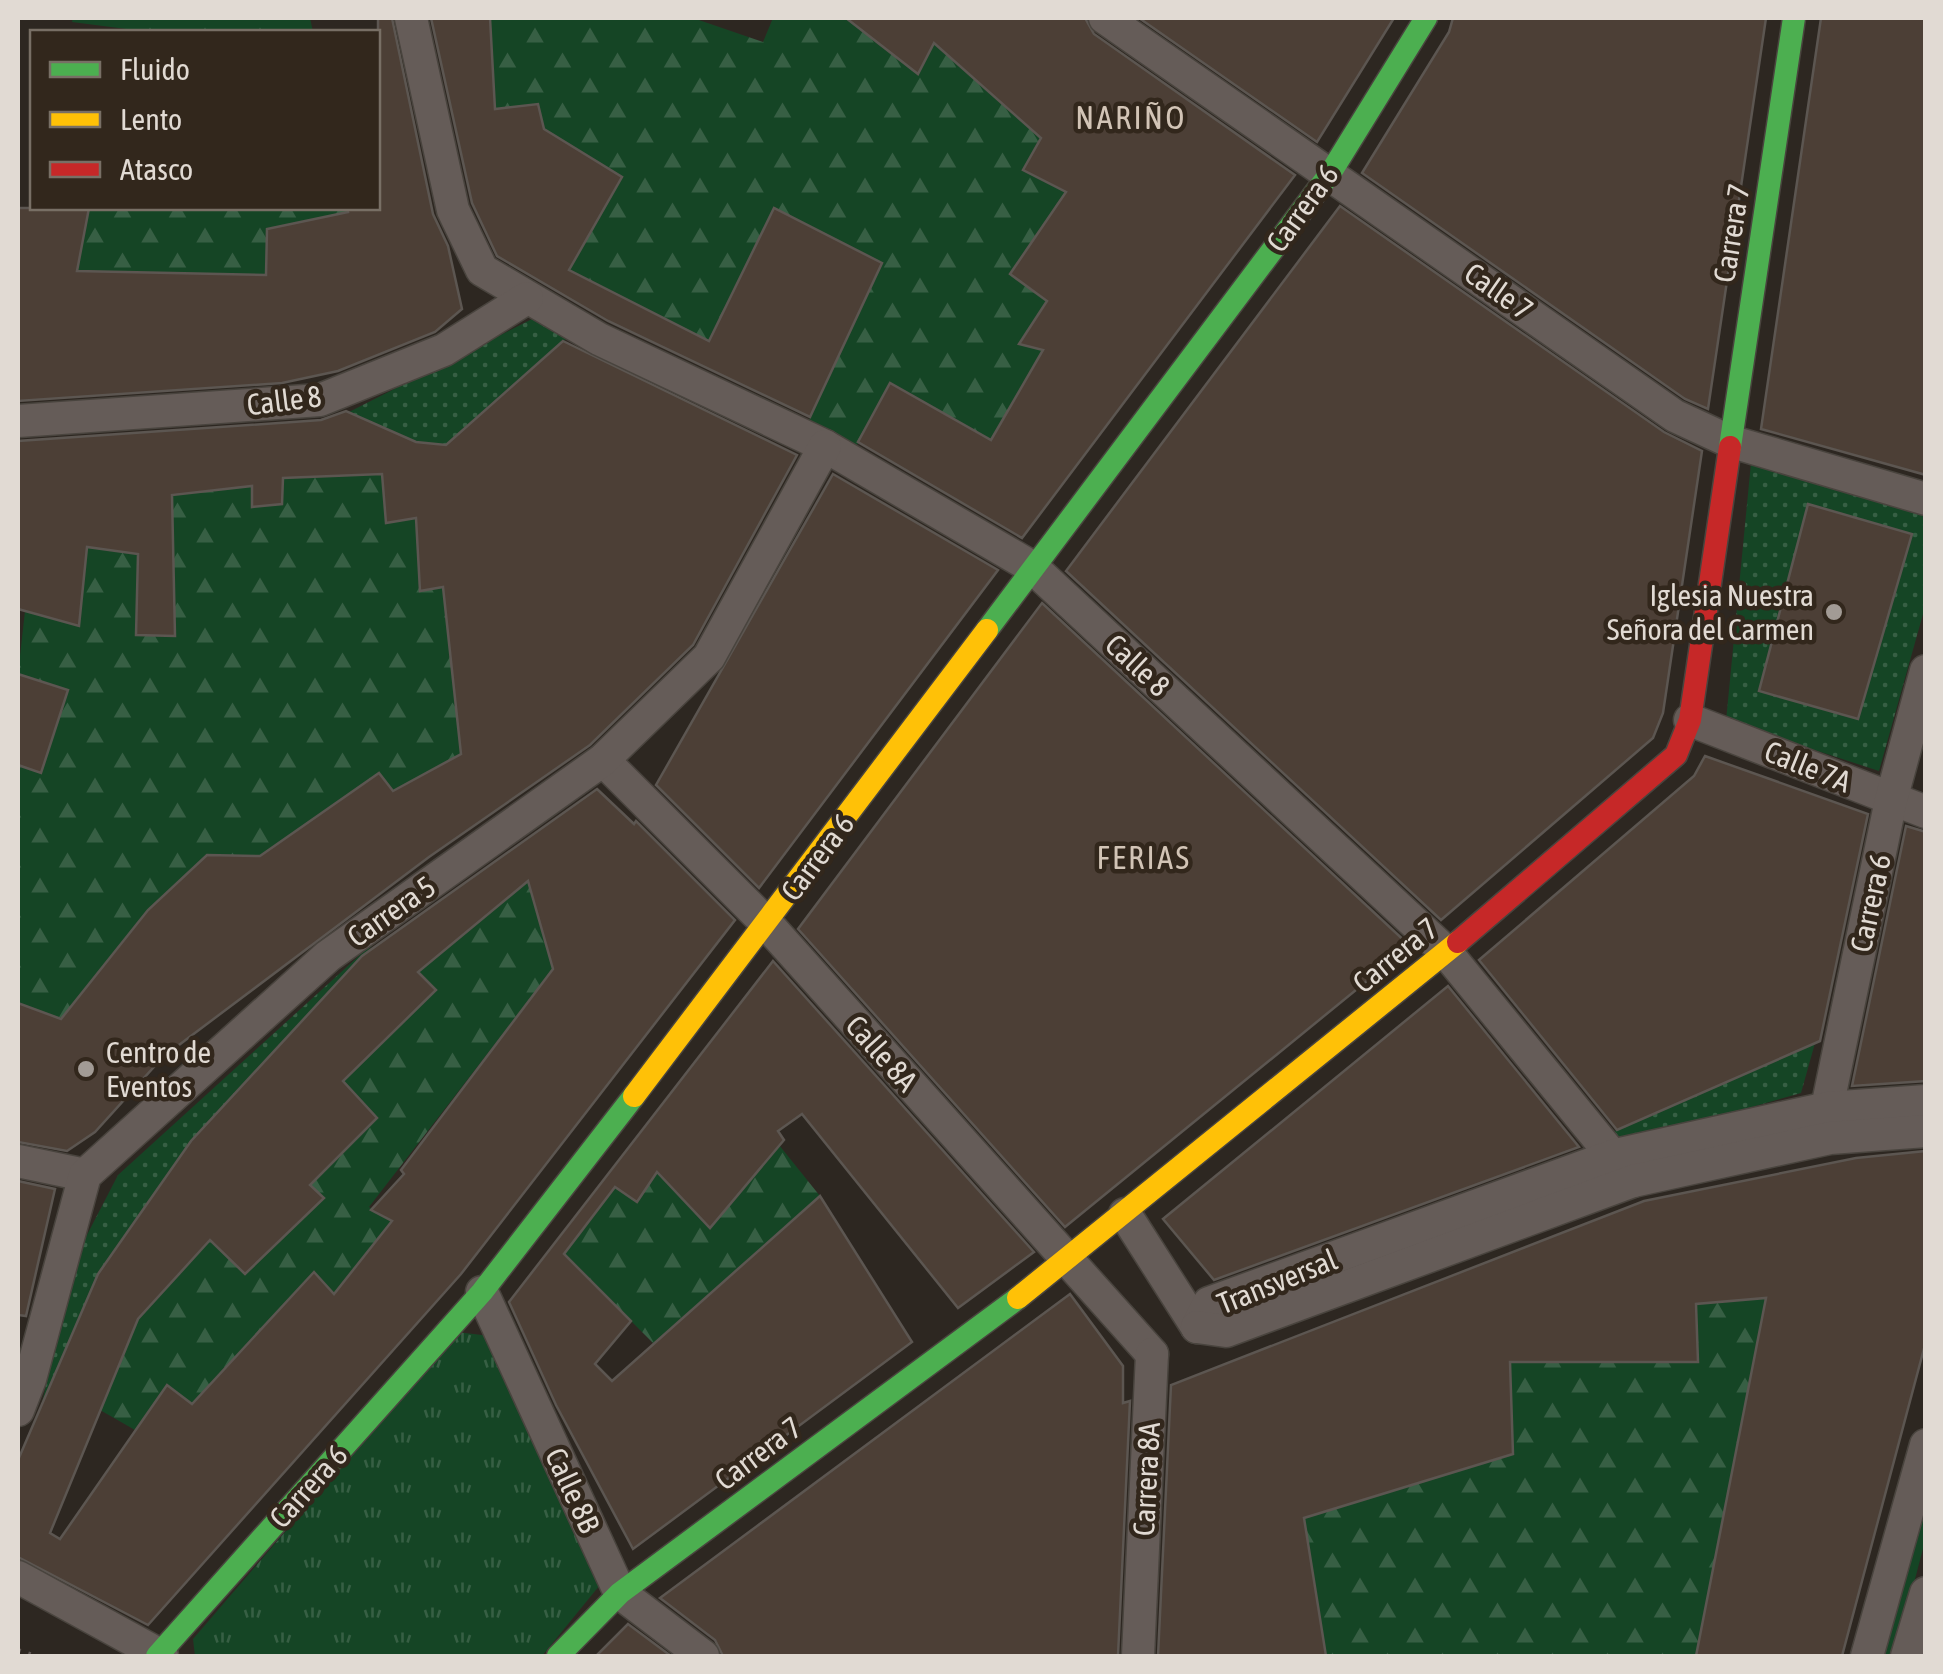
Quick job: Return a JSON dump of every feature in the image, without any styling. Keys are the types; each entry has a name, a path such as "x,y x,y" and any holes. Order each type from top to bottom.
{"street":[{"name":"Calle 8","path":"411,18 452,210 482,270 598,339 825,446 1032,567 1446,952 1624,1168"},
{"name":"Calle 7","path":"1105,18 1331,172 1675,416 1729,441 1926,499"},
{"name":"Carrera 6","path":"159,1656 482,1292 767,924 1331,172 1426,18"},
{"name":"Carrera 7","path":"558,1656 620,1593 1069,1260 1446,952 1676,755 1690,720 1794,18"},
{"name":"Calle 8","path":"18,421 320,400 444,350 527,298"},
{"name":"Carrera 5","path":"84,1174 328,956 603,760 710,657 825,446"},
{"name":"Carrera 6","path":"1829,1123 1891,800 1926,671"},
{"name":"Calle 7A","path":"1690,720 1926,812"},
{"name":"Calle 8A","path":"603,760 767,924 1152,1354"},
{"name":"Transversal","path":"1197,1326 1226,1331 1624,1168 1926,1100"},
{"name":"Transversal","path":"1829,1123 1926,1132"},
{"path":"18,1161 84,1174 30,1380 18,1410"},
{"path":"1125,1214 1197,1326 1152,1354"},
{"name":"Calle 8B","path":"482,1292 620,1593 703,1656"},
{"name":"Carrera 8A","path":"1138,1656 1152,1354"},
{"path":"1866,1656 1926,1445"},
{"path":"18,1577 159,1656"},
{"path":"1907,1656 1926,1593"},
{"path":"18,1600 116,1656"}],"path":[{"path":"18,1650 33,1656"}],"green space":[{"path":"73,18 310,18 313,30 134,30 72,22"},
{"path":"490,18 693,18 763,42 773,18 846,18 917,73 934,43 1060,106 1023,170 1066,192 1011,274 1047,301 1019,343 1043,350 991,440 890,383 857,445 809,420 882,263 774,208 709,341 569,270 622,177 544,129 538,104 495,109"},
{"path":"89,210 348,212 267,229 266,275 77,271"},
{"path":"534,318 566,339 446,445 416,442 349,412"},
{"path":"1751,463 1925,514 1925,607 1879,771 1726,721","holes":["1808,505 1912,534 1858,719 1759,691"]},
{"path":"382,474 386,522 416,518 443,587 461,754 393,791 379,773 260,856 207,855 148,910 61,1019 18,1003 18,765 40,772 67,690 18,674 25,611 78,626 87,547 138,554 136,635 175,636 172,495 252,486 252,506 282,504 283,478"},
{"path":"528,881 553,969 369,1207 392,1221 334,1294 313,1273 192,1404 167,1385 135,1430 100,1410 138,1319 210,1240 245,1273 324,1199 310,1185 377,1118 343,1081 435,990 418,972"},
{"path":"383,934 191,1141 98,1274 42,1403 74,1260 118,1175"},
{"path":"1815,1043 1801,1093 1625,1143 1612,1132"},
{"path":"779,1145 820,1196 654,1344 564,1254 615,1187 637,1202 657,1172"},
{"path":"1766,1298 1697,1656 1326,1656 1304,1518 1513,1454 1510,1362 1697,1362 1696,1304"},
{"path":"457,1332 490,1336 604,1580 542,1656 195,1656 193,1639"},
{"path":"1925,1485 1925,1541 1895,1656 1881,1656"}],"building":[{"path":"378,18 392,18 433,214 448,246 462,309 435,332 338,371 282,383 18,401 18,208 89,210 77,271 266,275 267,229 348,210 380,210"},
{"path":"431,18 490,18 495,109 538,104 544,129 622,177 569,270 709,341 774,208 882,263 810,417 608,321 497,256 472,203"},
{"path":"846,18 1085,18 1094,34 1295,175 1022,538 858,442 890,383 991,440 1043,350 1019,344 1047,301 1010,274 1066,192 1023,170 1041,138 934,43 918,74"},
{"path":"1139,18 1394,18 1317,142"},
{"path":"1453,18 1766,18 1708,409 1685,399 1362,173 1449,32"},
{"path":"1821,18 1926,18 1926,475 1761,429"},
{"path":"1340,206 1664,432 1702,451 1663,713 1653,738 1441,920 1066,571"},
{"path":"563,341 797,455 693,645 590,745 429,857 163,1057 95,1132 67,1151 18,1142 18,1003 61,1019 148,910 207,855 260,856 379,773 393,791 461,754 443,587 420,591 416,518 386,523 382,474 283,478 282,504 252,507 252,486 172,495 175,636 136,635 138,554 87,547 79,626 18,609 18,441 321,420 346,411 416,442 446,445"},
{"path":"833,474 998,570 759,888 656,785"},
{"name":"Iglesia Nuestra Señora del Carmen","path":"1808,504 1912,534 1858,719 1759,691"},
{"path":"1042,603 1410,946 1065,1227 798,929"},
{"path":"18,674 68,690 41,773 18,765"},
{"path":"1705,756 1868,814 1820,1041 1617,1130 1479,960 1694,776"},
{"path":"597,789 634,824 636,821 735,920 461,1274 148,1625 18,1557 18,1460 98,1274 191,1141 362,956","holes":["528,881 553,969 401,1170 404,1174 371,1210 392,1221 334,1294 314,1272 192,1404 167,1385 60,1539 50,1533 138,1319 210,1240 245,1274 324,1198 310,1185 377,1118 343,1081 436,990 418,972"]},
{"path":"1906,826 1926,832 1926,1081 1852,1086"},
{"path":"773,961 1034,1252 958,1308 802,1114 778,1131 784,1140 710,1228 657,1172 637,1202 615,1187 564,1254 631,1321 595,1364 612,1381 820,1196 912,1342 633,1549 556,1405 509,1302"},
{"path":"1448,986 1579,1147 1214,1280 1163,1219"},
{"path":"1926,1151 1926,1341 1842,1656 1696,1656 1766,1298 1696,1304 1698,1362 1510,1362 1513,1454 1304,1518 1326,1656 1158,1656 1171,1385 1644,1201 1856,1158"},
{"path":"18,1181 55,1189 26,1316 18,1315"},
{"path":"1070,1294 1123,1366 1123,1403 1130,1401 1118,1656 723,1656 715,1640 660,1598"},
{"path":"628,1624 671,1656 596,1656"}],"traffic: fast":[{"path":"987,630 1331,172 1426,18"},
{"path":"1730,447 1794,18"},
{"path":"157,1656 482,1292 634,1096"},
{"path":"558,1656 620,1593 1018,1298"}],"traffic: slow":[{"path":"634,1096 987,630"},
{"path":"1018,1298 1458,942"}],"traffic: jam":[{"path":"1458,942 1676,755 1690,720 1730,447"}],"place":[{"name":"Iglesia Nuestra Señora del Carmen","path":"1834,612"},
{"name":"Centro de Eventos","path":"86,1069"}],"district":[{"name":"NARIÑO","path":"1131,117"},
{"name":"FERIAS","path":"1144,857"}]}
